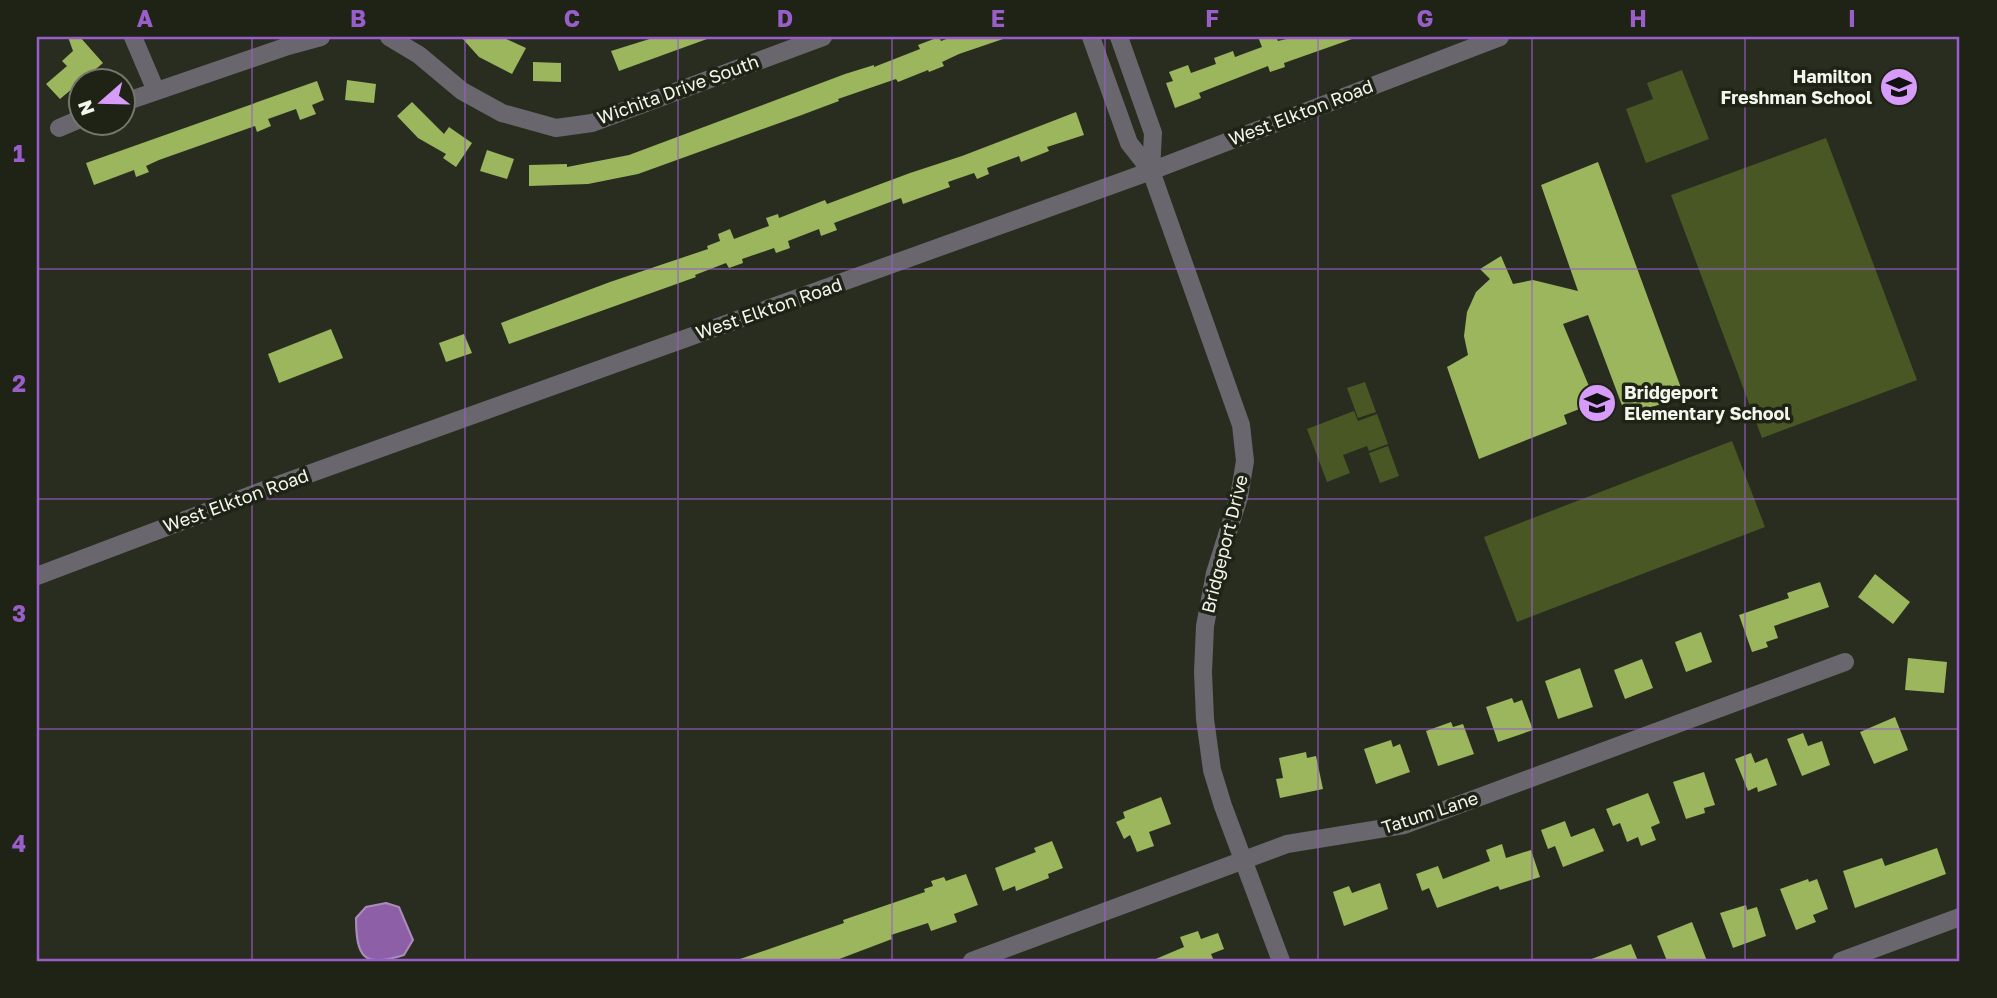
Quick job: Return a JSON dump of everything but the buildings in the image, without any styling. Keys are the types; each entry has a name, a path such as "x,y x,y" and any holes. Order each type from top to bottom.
{"street":[{"path":"133,37 156,91"},
{"path":"136,98 321,37"},
{"name":"Wichita Drive South","path":"389,37 419,55 462,91 502,113 556,128 592,123 823,37"},
{"path":"1091,37 1129,143 1151,171"},
{"path":"1119,37 1153,133 1151,171"},
{"name":"West Elkton Road","path":"37,576 267,489 1151,171 1500,37"},
{"path":"58,128 66,125"},
{"name":"Bridgeport Drive","path":"1151,171 1241,425 1245,461 1239,497 1215,573 1205,626 1205,719 1212,771 1281,961"},
{"name":"Tatum Lane","path":"972,961 1287,844 1404,825 1845,662"},
{"path":"1841,961 1960,917"}],"green space":[{"path":"1682,70 1709,139 1646,163 1626,109 1653,99 1647,83"},
{"path":"1826,138 1917,380 1762,438 1671,195"},
{"path":"1365,382 1376,412 1358,418 1347,388"},
{"path":"1354,411 1358,421 1377,414 1388,444 1369,451 1367,446 1343,455 1350,473 1327,482 1307,429"},
{"path":"1732,441 1765,527 1517,622 1484,537"},
{"path":"1388,446 1399,476 1380,483 1369,453"}],"shaded area":[{"path":"386,903 399,907 413,940 404,955 371,960 361,951 356,918 366,907"}],"place":[{"name":"Hamilton Freshman School","path":"1899,87"},
{"name":"Bridgeport Elementary School","path":"1597,403"}]}
